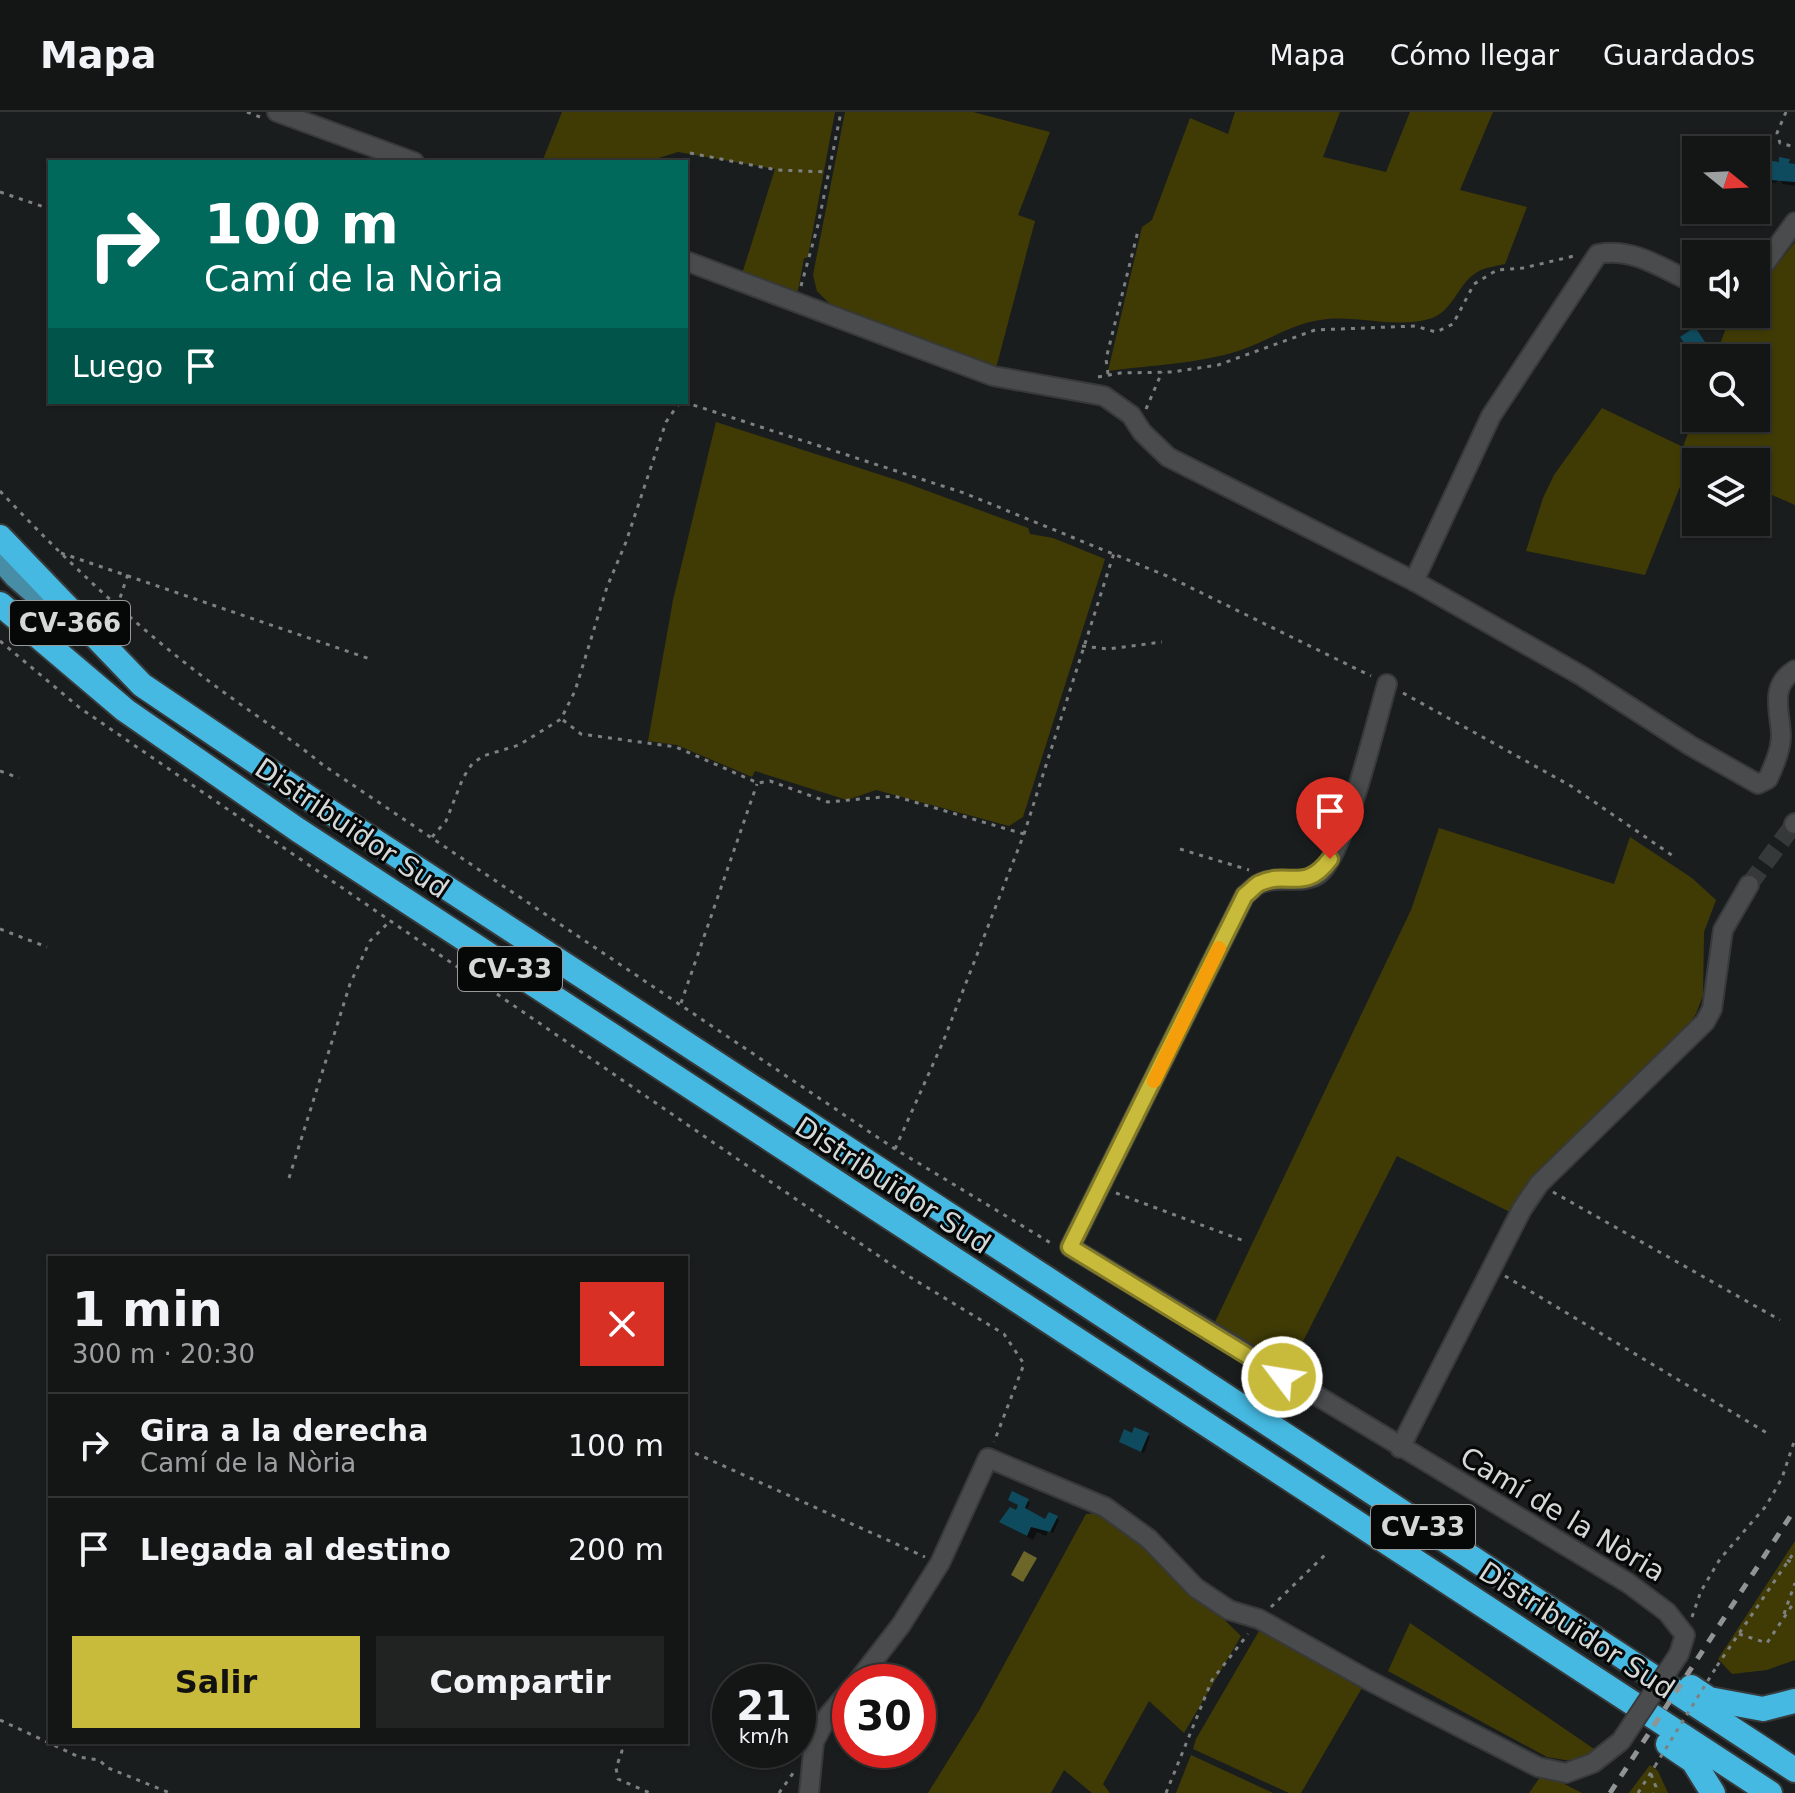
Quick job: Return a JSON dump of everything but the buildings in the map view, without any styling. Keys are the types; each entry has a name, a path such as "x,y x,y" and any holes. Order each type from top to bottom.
{"highway":[{"name":"CV-33","path":"0,537 142,685"},
{"name":"Distribuïdor Sud","path":"0,604 125,710 298,830 1770,1793"},
{"name":"Distribuïdor Sud","path":"142,685 331,813 1795,1770"},
{"path":"1417,1523 1508,1571 1709,1699 1763,1709 1795,1701"},
{"path":"1418,1562 1483,1623 1693,1761 1713,1793"}],"main road":[{"name":"CV-366","path":"0,558 16,576 142,685"}],"street":[{"path":"277,112 409,160"},
{"path":"1770,257 1795,222"},
{"path":"1414,581 1491,416 1598,254 1615,250 1636,255 1682,277"},
{"path":"688,262 993,376 1104,396 1131,415 1142,432 1168,457 1414,581 1582,676 1691,746 1758,784 1768,779 1776,760 1781,737 1776,699 1780,686 1795,670"},
{"path":"1070,1247 1245,895 1261,882 1319,874 1330,859 1352,805 1387,684"},
{"path":"1400,1448 1522,1209 1539,1184 1705,1022 1712,1009 1723,930 1749,885"},
{"name":"Camí de la Nòria","path":"1070,1247 1628,1583 1667,1612 1685,1635"},
{"path":"871,1664 901,1625 940,1563 988,1458 1105,1507 1149,1539 1196,1588 1229,1610 1259,1619 1368,1680 1538,1767 1566,1773 1593,1763 1621,1741 1679,1654 1685,1635"},
{"path":"809,1793 814,1742 832,1711"}],"path":[{"path":"796,301 818,225 841,112"},
{"path":"1786,112 1777,133 1780,143 1795,147"},
{"path":"690,153 777,170 828,172"},
{"path":"0,192 48,208"},
{"path":"1108,374 1106,359 1138,231"},
{"path":"1084,390 1100,376 1218,365 1315,330 1415,326 1436,332 1453,324 1474,284 1497,270 1598,254"},
{"path":"1136,422 1143,415 1162,372"},
{"path":"432,837 446,821 472,764 483,756 519,745 561,719 575,691 607,587 626,542 666,422 680,404"},
{"path":"688,404 964,493 1167,576 1482,734 1571,786 1676,858"},
{"path":"0,491 57,552 117,607 213,685 323,765 895,1149 1050,1245 1070,1247"},
{"path":"57,552 370,659"},
{"path":"895,1149 943,1042 1024,834 1114,553"},
{"path":"117,607 128,574"},
{"path":"0,641 80,708 905,1274 1004,1334 1024,1364 988,1458"},
{"path":"1082,646 1108,649 1162,642"},
{"path":"561,719 581,734 676,747 758,783 770,781 828,802 894,796 1024,834"},
{"path":"0,771 19,778"},
{"path":"681,1003 758,783"},
{"path":"1180,849 1250,870"},
{"path":"289,1178 350,984 370,941 390,921"},
{"path":"0,929 47,947"},
{"path":"1539,1184 1780,1320"},
{"path":"1101,1188 1247,1242"},
{"path":"1493,1265 1500,1273 1767,1433"},
{"path":"1685,1635 1701,1591 1720,1559 1766,1506 1782,1478 1795,1439"},
{"path":"688,1450 940,1563"},
{"path":"1638,1793 1717,1666 1795,1551"},
{"path":"1166,1793 1212,1680 1259,1619 1328,1552"},
{"path":"1787,1560 1795,1564"},
{"path":"1781,1621 1795,1583"},
{"path":"1738,1634 1767,1643 1795,1601"},
{"path":"0,1720 48,1742"},
{"path":"51,1744 79,1757 99,1760 108,1768 170,1793"},
{"path":"617,1744 622,1751 616,1768 618,1779 650,1793"},
{"path":"1650,1774 1656,1787 1654,1793"}],"shaded area":[{"path":"562,112 835,112 809,251 807,258 804,258 797,296 742,274 775,169 678,152 652,160 543,160"},
{"path":"845,112 973,112 1050,132 1018,215 1035,221 996,368 830,304 817,291 813,275"},
{"path":"1235,112 1340,112 1323,157 1386,172 1410,112 1493,112 1460,190 1527,207 1505,264 1473,275 1445,310 1429,319 1402,323 1320,320 1299,325 1225,355 1108,371 1142,227 1152,220 1190,118 1228,134"},
{"path":"1795,242 1795,505 1770,494 1770,448 1682,448 1682,482 1645,575 1526,551 1554,475 1602,408 1683,447 1688,432 1770,432 1770,344 1720,344 1726,328 1770,328 1770,274"},
{"path":"716,422 906,483 1028,528 1030,534 1053,538 1105,559 1023,817 1009,826 876,790 847,800 755,771 752,777 677,745 648,741 673,600"},
{"path":"1439,828 1614,884 1630,837 1692,878 1716,900 1704,932 1703,995 1696,1014 1680,1036 1514,1214 1397,1156 1289,1369 1214,1324 1411,910"},
{"path":"1103,1513 1134,1532 1241,1636 1184,1733 1149,1701 1103,1784 1110,1793 1092,1793 1064,1770 1051,1793 928,1793 980,1709 1086,1514"},
{"path":"1795,1541 1795,1660 1767,1670 1732,1674 1718,1659"},
{"path":"1024,1551 1037,1558 1023,1582 1011,1575"},
{"path":"1410,1623 1597,1751 1576,1762 1547,1757 1388,1671"},
{"path":"1262,1626 1366,1681 1301,1793 1289,1793 1193,1749"},
{"path":"1191,1755 1273,1793 1176,1793"},
{"path":"1650,1765 1658,1771 1668,1793 1629,1793"},
{"path":"1543,1773 1582,1793 1529,1793"}],"tunnel":[{"path":"1749,885 1794,824"}],"railway":[{"path":"1610,1793 1795,1509"}],"slow traffic":[{"path":"1154,1081 1219,948"}],"route":[{"path":"1282,1377 1070,1247 1245,895 1261,882 1319,874 1330,859"}]}
